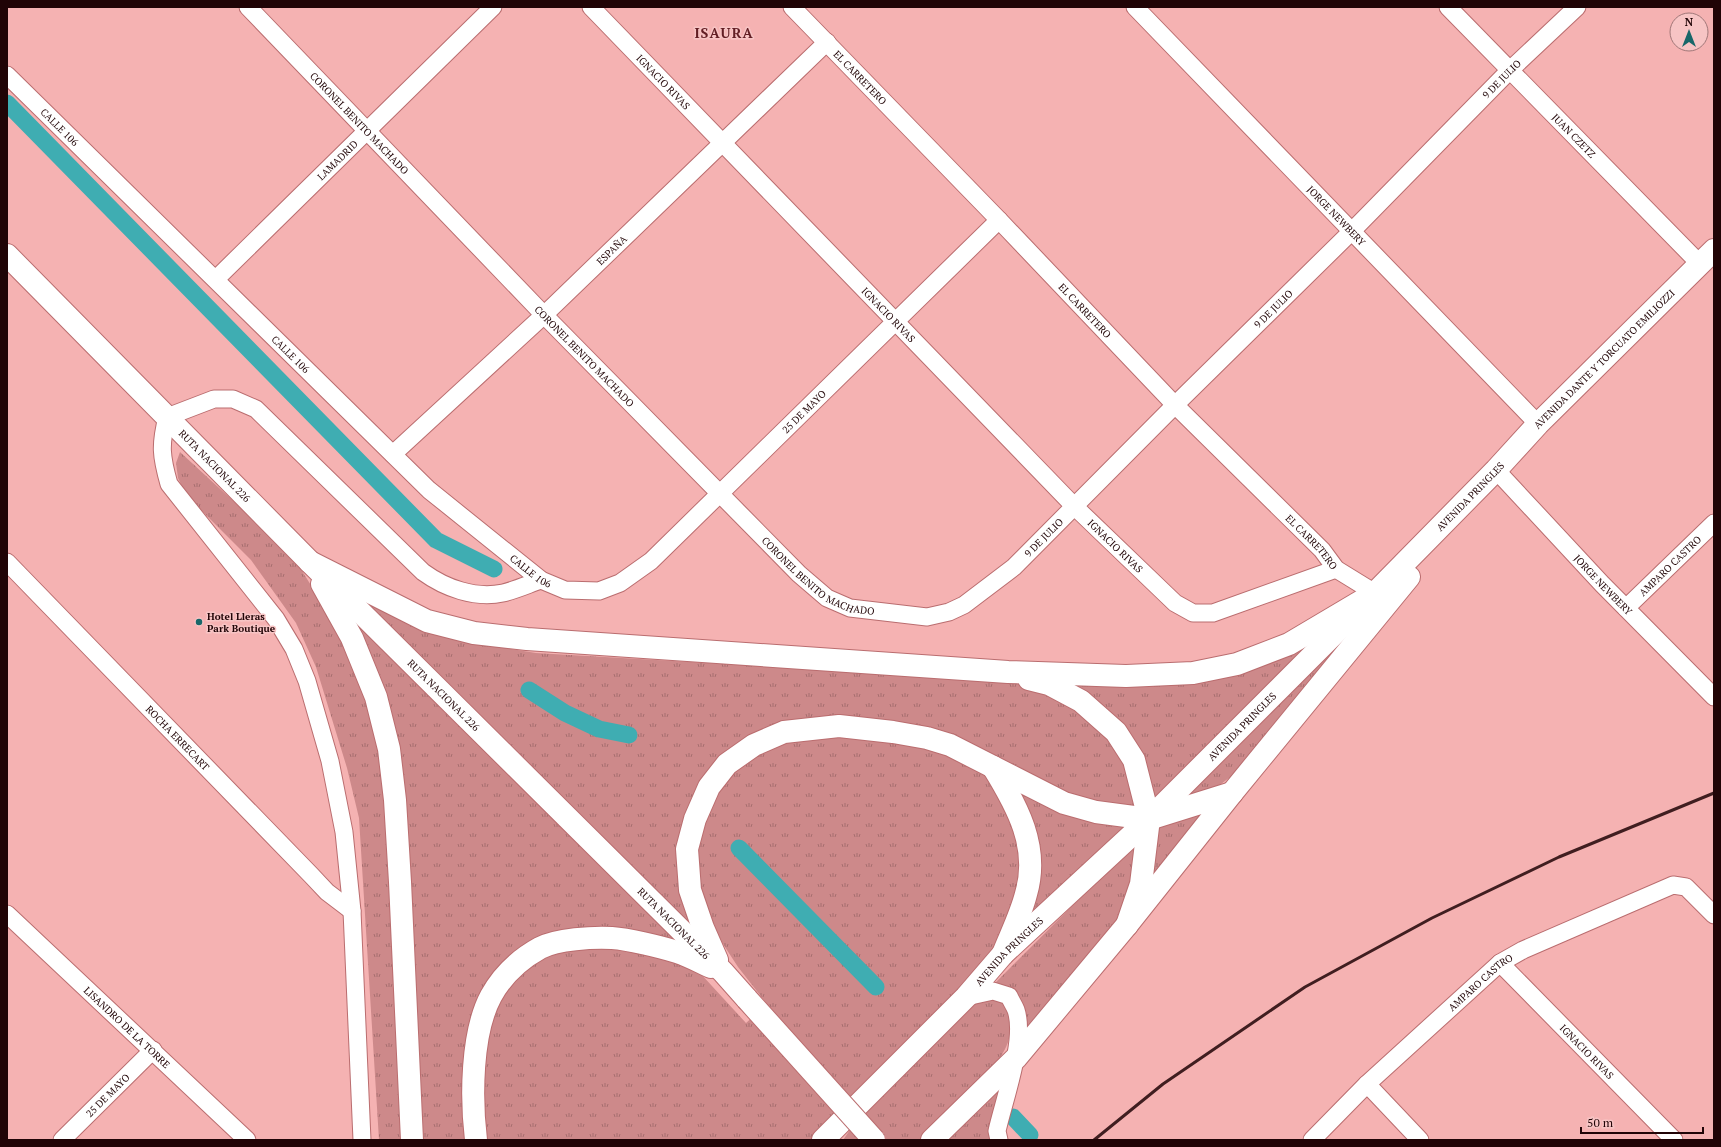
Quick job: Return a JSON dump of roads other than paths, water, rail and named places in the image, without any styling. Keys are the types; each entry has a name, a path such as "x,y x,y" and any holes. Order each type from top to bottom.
{"main road":[{"name":"RUTA NACIONAL 226","path":"7,255 310,562 723,972 874,1140"},
{"name":"AVENIDA DANTE Y TORCUATO EMILIOZZI","path":"1496,470 1538,424 1707,257"},
{"name":"AVENIDA PRINGLES","path":"932,1140 1016,1058 1127,925 1232,793 1381,599 1496,470"},
{"path":"310,562 428,621 474,633 535,640 1008,672 1141,675 1193,673 1237,664 1289,644 1381,599"},
{"path":"310,562 352,638 376,697 389,749 395,800 400,882 412,1140"},
{"name":"AVENIDA PRINGLES","path":"831,1135 966,997 1003,954 1149,820 1381,599"},
{"path":"1008,672 1049,684 1080,701 1116,732 1134,760 1149,820 1141,884 1127,925"},
{"path":"723,972 703,928 690,890 687,849 695,820 709,787 727,764 754,745 784,732 839,726 893,732 927,738 950,745 1064,803 1096,812 1149,820 1232,793"},
{"path":"993,767 1014,801 1027,834 1030,863 1027,893 1003,954"},
{"path":"476,1140 473,1077 480,1025 491,997 503,978 519,962 541,947 564,941 612,938 678,952 723,972"}],"street":[{"name":"CORONEL BENITO MACHADO","path":"248,7 367,129 544,315 721,493 799,574 827,598 850,608 927,617 948,612 964,605"},
{"name":"LAMADRID","path":"216,279 367,129 493,7"},
{"name":"IGNACIO RIVAS","path":"591,7 1074,506 1175,603 1193,613 1213,613 1336,569"},
{"name":"EL CARRETERO","path":"792,7 1000,220 1175,405 1322,550 1336,569 1381,599"},
{"name":"JORGE NEWBERY","path":"1135,7 1538,424"},
{"name":"JUAN CZETZ","path":"1448,7 1509,71 1707,257"},
{"name":"9 DE JULIO","path":"964,605 1014,566 1352,231 1509,71 1577,7"},
{"name":"ESPAÑA","path":"393,454 544,315 827,42"},
{"name":"CALLE 106","path":"7,75 429,490 541,580 565,590 599,591"},
{"name":"25 DE MAYO","path":"599,591 620,582 650,561 1000,220"},
{"path":"362,1140 352,911 344,832 339,800 330,761 307,681 294,650 276,619 169,484 161,458 162,438 167,417 214,399 233,399 256,409 423,572 435,580 456,590 476,594 501,593 541,580"},
{"name":"JORGE NEWBERY","path":"1496,470 1626,608 1714,697"},
{"name":"AMPARO CASTRO","path":"1626,608 1714,523"},
{"name":"ROCHA ERRECART","path":"7,562 317,881 352,911"},
{"name":"AMPARO CASTRO","path":"1312,1140 1367,1084 1500,964 1523,950 1673,885 1686,887 1714,915"},
{"name":"LISANDRO DE LA TORRE","path":"7,914 247,1140"},
{"name":"IGNACIO RIVAS","path":"1500,964 1674,1140"},
{"path":"966,997 993,991 1009,996 1016,1011 1018,1028 1016,1058 997,1131 999,1140"},
{"name":"25 DE MAYO","path":"62,1140 153,1050"},
{"path":"1367,1084 1420,1140"}],"waterway":[{"path":"7,103 436,540 494,569"},
{"path":"529,690 565,713 599,729 629,735"},
{"path":"739,848 876,987"},
{"path":"1013,1117 1030,1135"}],"railway":[{"path":"1094,1140 1163,1084 1305,987 1432,918 1559,857 1714,793"}],"place":[{"name":"Hotel Lleras Park Boutique","path":"199,622"}],"district":[{"name":"ISAURA","path":"724,33"}]}
